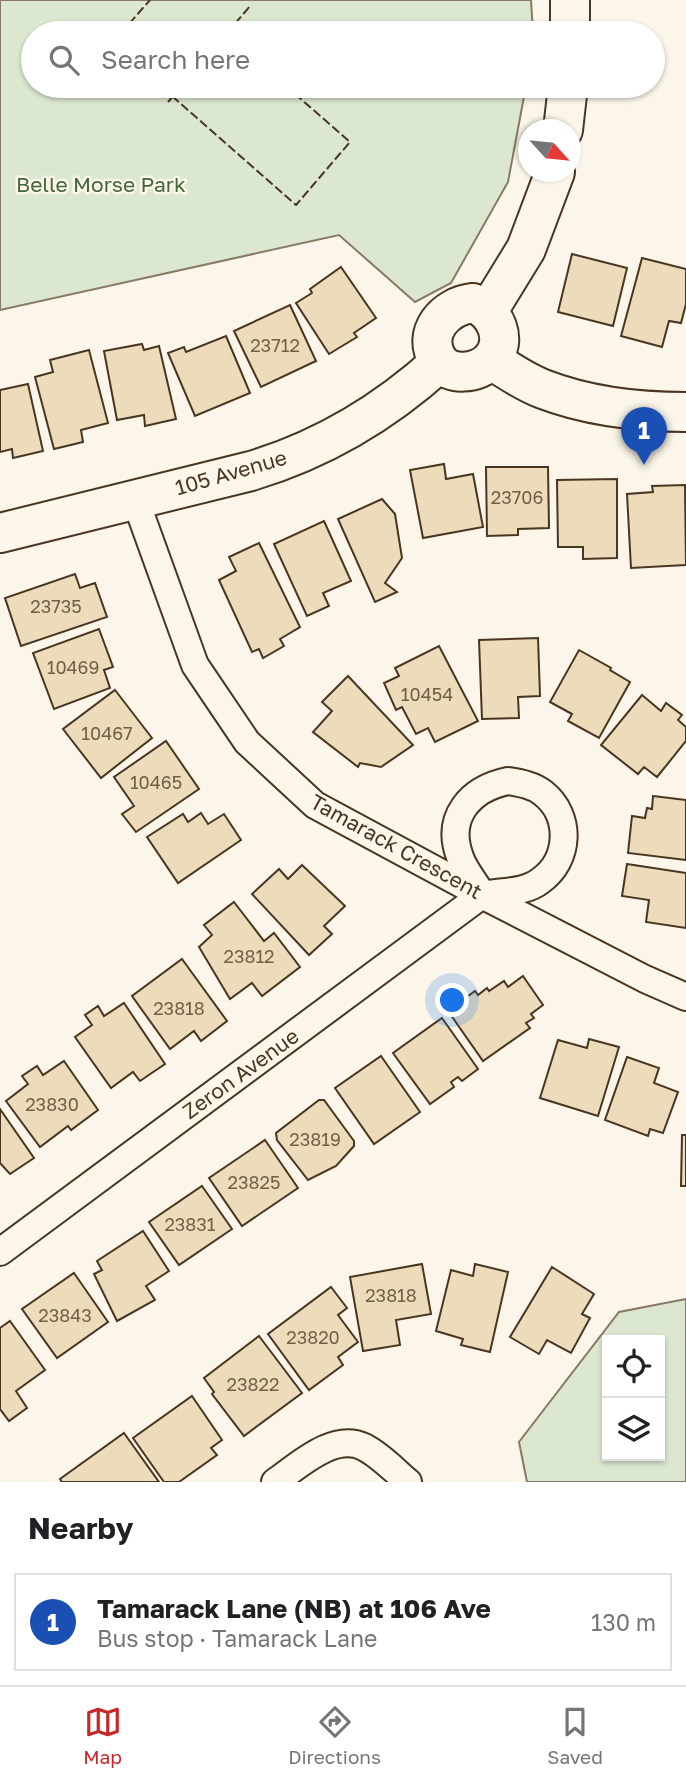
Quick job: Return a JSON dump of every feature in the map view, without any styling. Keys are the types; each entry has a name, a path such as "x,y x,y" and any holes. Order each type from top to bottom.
{"street":[{"path":"570,0 570,21"},
{"path":"564,119 567,98"},
{"path":"488,311 526,249 552,182"},
{"path":"472,303 488,311 497,325 497,343 491,360 475,370 465,372 450,370 439,363 432,348 432,334 438,322 460,304 472,303"},
{"path":"491,360 529,383 558,394 633,410 686,412"},
{"name":"105 Avenue","path":"0,533 251,471 315,446 380,409 413,386 439,363"},
{"name":"Tamarack Crescent","path":"135,499 195,665 247,742 315,805 482,895 645,979 686,997"},
{"path":"508,781 526,783 555,804 562,820 565,838 561,856 551,871 538,883 521,890 482,895 461,860 456,843 456,825 463,808 474,794 490,785 508,781"},
{"name":"Zeron Avenue","path":"0,1251 482,895"},
{"path":"275,1482 318,1452 339,1444 363,1446 408,1482"}],"green space":[{"name":"Belle Morse Park","path":"0,0 531,0 532,21 21,21 21,98 524,98 508,182 451,283 415,302 339,235 0,310"},
{"path":"686,1299 686,1482 527,1482 519,1442 619,1312"}],"building":[{"path":"572,254 627,268 613,326 558,312"},
{"path":"642,258 686,269 686,304 681,323 669,321 662,347 621,336"},
{"path":"341,267 376,318 354,333 357,337 329,354 296,303 312,293 310,289"},
{"path":"290,305 316,361 261,387 234,331"},
{"path":"226,336 250,393 195,416 168,353 184,347 186,352"},
{"path":"142,344 144,350 159,346 176,419 145,426 144,415 117,420 104,351"},
{"path":"89,350 108,423 81,430 83,442 54,449 35,377 53,372 50,360"},
{"path":"28,384 43,451 13,458 12,449 0,452 0,390"},
{"path":"444,464 446,479 473,474 483,527 423,538 410,470"},
{"path":"486,467 548,467 549,528 518,529 518,535 487,536"},
{"path":"617,479 617,558 583,559 583,547 558,547 557,480"},
{"path":"685,485 686,565 631,568 627,494 653,492 652,486"},
{"path":"382,499 395,514 402,558 385,583 397,592 375,602 338,519"},
{"path":"324,521 351,581 323,593 329,606 307,616 274,544"},
{"path":"259,543 300,627 280,639 284,646 263,658 259,649 252,652 219,580 236,571 229,557"},
{"path":"75,574 80,588 95,583 107,617 21,646 5,598"},
{"path":"99,629 113,667 104,670 110,688 54,709 33,653"},
{"path":"538,638 540,696 518,697 519,718 482,719 479,640"},
{"path":"439,646 478,721 435,742 428,728 416,734 402,707 396,710 384,683 399,676 395,668"},
{"path":"579,650 630,682 599,738 568,721 572,714 550,702"},
{"path":"348,676 413,745 381,767 360,763 358,767 313,732 332,711 322,702"},
{"path":"115,690 152,738 101,778 63,729"},
{"path":"642,695 661,711 666,703 682,715 678,720 686,727 686,741 657,777 644,767 638,774 601,745"},
{"path":"166,741 199,789 136,832 122,814 134,806 114,777"},
{"path":"653,796 686,800 686,860 628,853 632,816 645,818 647,808 652,809"},
{"path":"201,813 208,824 224,814 241,840 178,883 147,837 183,814 188,822"},
{"path":"627,864 686,873 686,928 646,922 649,900 622,896"},
{"path":"302,865 345,906 324,926 332,934 309,955 252,894 279,869 288,879"},
{"path":"234,902 264,941 274,933 300,967 262,996 252,983 230,999 199,947 212,935 204,925"},
{"path":"182,959 227,1021 201,1041 194,1031 170,1049 132,996"},
{"path":"523,976 543,1005 531,1014 534,1018 526,1023 530,1028 483,1061 448,1011 475,991 478,995 504,981 508,987"},
{"path":"124,1003 165,1064 140,1081 133,1072 111,1088 75,1037 92,1025 85,1015 98,1006 104,1016"},
{"path":"442,1018 478,1069 462,1081 458,1077 451,1082 454,1087 430,1104 393,1053"},
{"path":"589,1039 619,1047 598,1116 540,1098 558,1040 587,1048"},
{"path":"381,1056 420,1112 374,1144 335,1088"},
{"path":"627,1057 659,1068 654,1083 678,1092 663,1133 650,1129 648,1136 605,1120"},
{"path":"64,1061 98,1110 71,1130 68,1126 40,1147 6,1101 28,1084 22,1076 37,1066 43,1075"},
{"path":"319,1100 324,1100 354,1141 354,1146 336,1166 308,1180 277,1140 276,1133"},
{"path":"0,1109 34,1158 10,1174 0,1163"},
{"path":"682,1135 686,1135 686,1186 681,1186"},
{"path":"265,1140 298,1188 242,1226 209,1178"},
{"path":"202,1186 232,1229 179,1265 149,1222"},
{"path":"143,1231 169,1271 146,1286 155,1300 117,1321 94,1274 102,1270 97,1261"},
{"path":"422,1264 431,1314 396,1320 400,1345 363,1351 350,1277"},
{"path":"475,1264 508,1272 490,1352 461,1345 463,1339 436,1331 451,1270 473,1276"},
{"path":"552,1267 594,1294 582,1314 590,1318 571,1353 547,1340 539,1354 510,1337"},
{"path":"74,1273 108,1322 57,1358 22,1309"},
{"path":"331,1287 347,1308 338,1315 358,1342 338,1357 343,1365 309,1390 268,1334"},
{"path":"10,1321 45,1370 16,1391 27,1408 9,1421 0,1409 0,1328"},
{"path":"259,1336 302,1393 244,1436 212,1394 214,1392 204,1378"},
{"path":"192,1396 222,1440 211,1448 217,1455 179,1482 164,1482 133,1438"},
{"path":"124,1433 159,1482 62,1482 60,1479"}],"fence":[{"path":"132,21 150,0"},
{"path":"237,21 251,5"},
{"path":"168,102 172,98"},
{"path":"174,98 296,205 350,142 300,98"}],"place":[{"name":"Tamarack Lane (NB) at 106 Ave","path":"644,465"}]}
